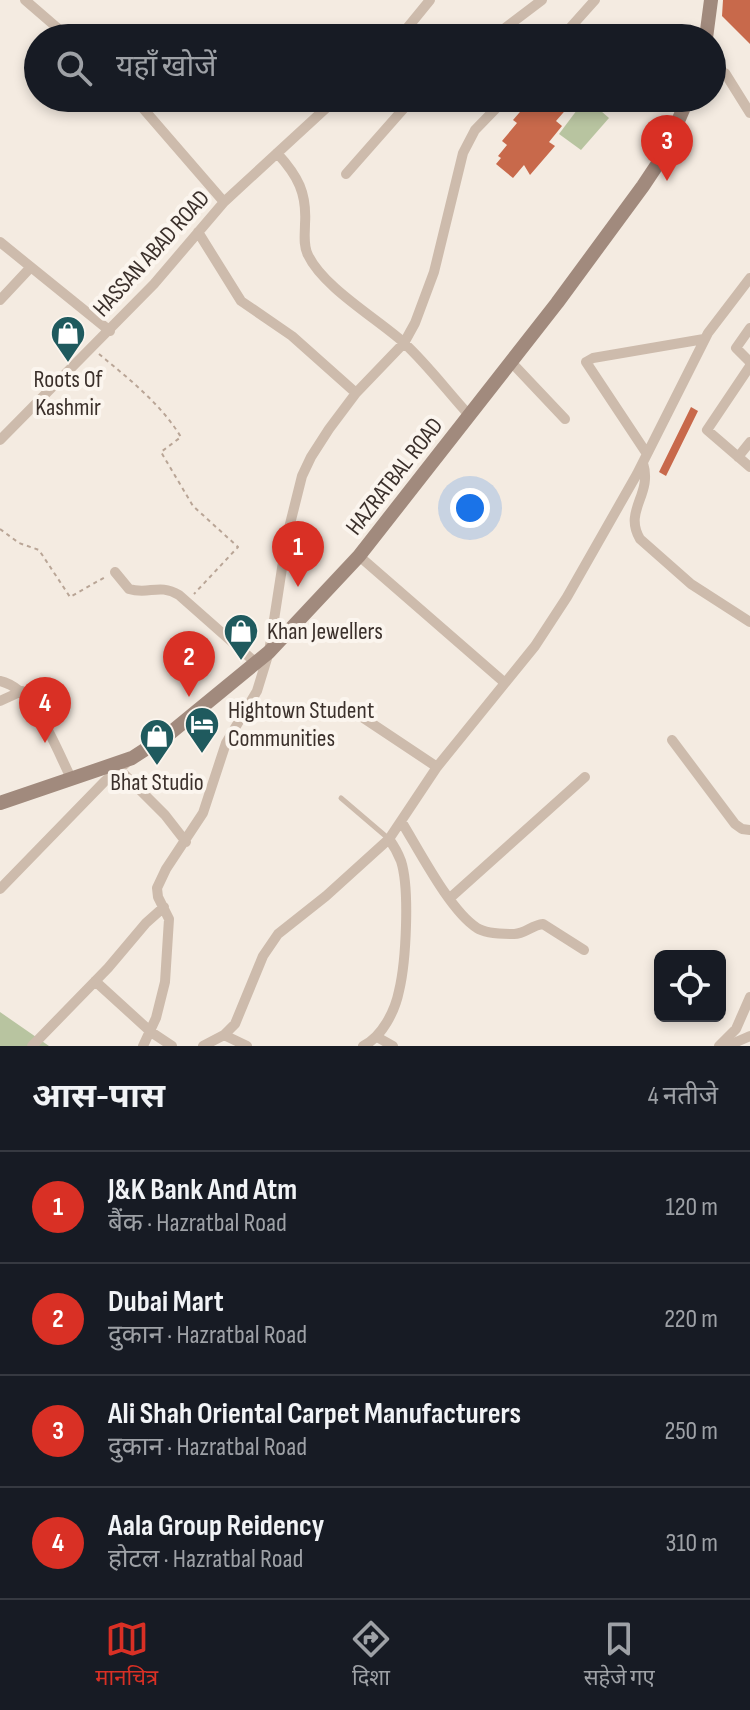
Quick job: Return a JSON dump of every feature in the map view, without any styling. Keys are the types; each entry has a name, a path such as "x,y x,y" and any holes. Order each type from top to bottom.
{"main road":[{"path":"708,24 711,0"},
{"name":"HAZRATBAL ROAD","path":"0,803 132,758 169,734 269,652 359,556 511,362 643,186 663,156 682,112"}],"street":[{"path":"25,0 53,24"},
{"path":"410,24 430,0"},
{"path":"510,24 542,0"},
{"path":"574,24 595,0"},
{"path":"726,75 750,113"},
{"path":"146,112 224,202"},
{"name":"HASSAN ABAD ROAD","path":"0,440 110,331 224,202 322,112"},
{"path":"346,174 401,112"},
{"path":"143,1046 151,1032 165,982 169,919 157,888 203,813 226,743 257,691 269,652 287,536 302,476 318,445 356,393 404,343 421,313 463,153 475,130 492,112"},
{"path":"277,153 302,186 308,255 347,297 404,343 469,415"},
{"path":"198,232 241,301 292,336 356,393"},
{"path":"0,242 110,331"},
{"path":"0,300 30,268"},
{"path":"203,1046 224,1035 235,1024 263,956 278,934 389,839 437,767 535,646 567,597 645,458 704,339 750,278"},
{"path":"750,328 736,348 750,364 707,430 750,467"},
{"path":"704,339 584,360 645,458 645,488 634,517 640,539 691,584 750,622"},
{"path":"511,362 565,419"},
{"path":"738,457 750,442"},
{"path":"359,556 505,683"},
{"path":"115,572 129,589 166,588 187,602 256,663"},
{"path":"0,681 22,691 39,714 72,780"},
{"path":"0,701 22,691"},
{"path":"350,709 437,767"},
{"path":"672,740 735,824 750,830"},
{"path":"0,889 132,758"},
{"path":"119,769 165,815 186,842"},
{"path":"450,898 585,777"},
{"path":"401,821 450,898 479,929 517,934 543,924 584,950"},
{"path":"363,1046 377,1037 399,991 404,950 403,871 398,853 389,839"},
{"path":"32,1046 164,907"},
{"path":"95,981 151,1032 172,1046"},
{"path":"719,1046 736,1029 750,997"},
{"path":"224,1035 247,1046"},
{"path":"727,1046 750,1036"},
{"path":"377,1037 393,1046"}],"lane":[{"path":"341,798 389,839"}],"path":[{"path":"92,348 156,402 181,437 161,452 193,506 238,547 187,602"},
{"path":"0,529 19,543 39,550 70,597 115,572"}],"green space":[{"path":"576,112 602,112 609,118 581,150 559,134"},
{"path":"0,1012 49,1046 0,1046"}],"building":[{"path":"723,0 750,0 750,44 722,16"},
{"path":"520,112 564,112 556,121 562,126 549,142 555,146 530,175 524,165 513,178 496,164 507,145 502,141 517,123 513,120"},
{"path":"691,407 698,411 666,476 659,472"}],"place":[{"name":"Ali Shah Oriental Carpet Manufacturers","path":"667,181"},
{"name":"Roots Of Kashmir","path":"68,364"},
{"name":"J&K Bank And Atm","path":"298,587"},
{"name":"Khan Jewellers","path":"241,662"},
{"name":"Dubai Mart","path":"189,697"},
{"name":"Aala Group Reidency","path":"45,743"},
{"name":"Hightown Student Communities","path":"202,755"},
{"name":"Bhat Studio","path":"157,767"}]}
